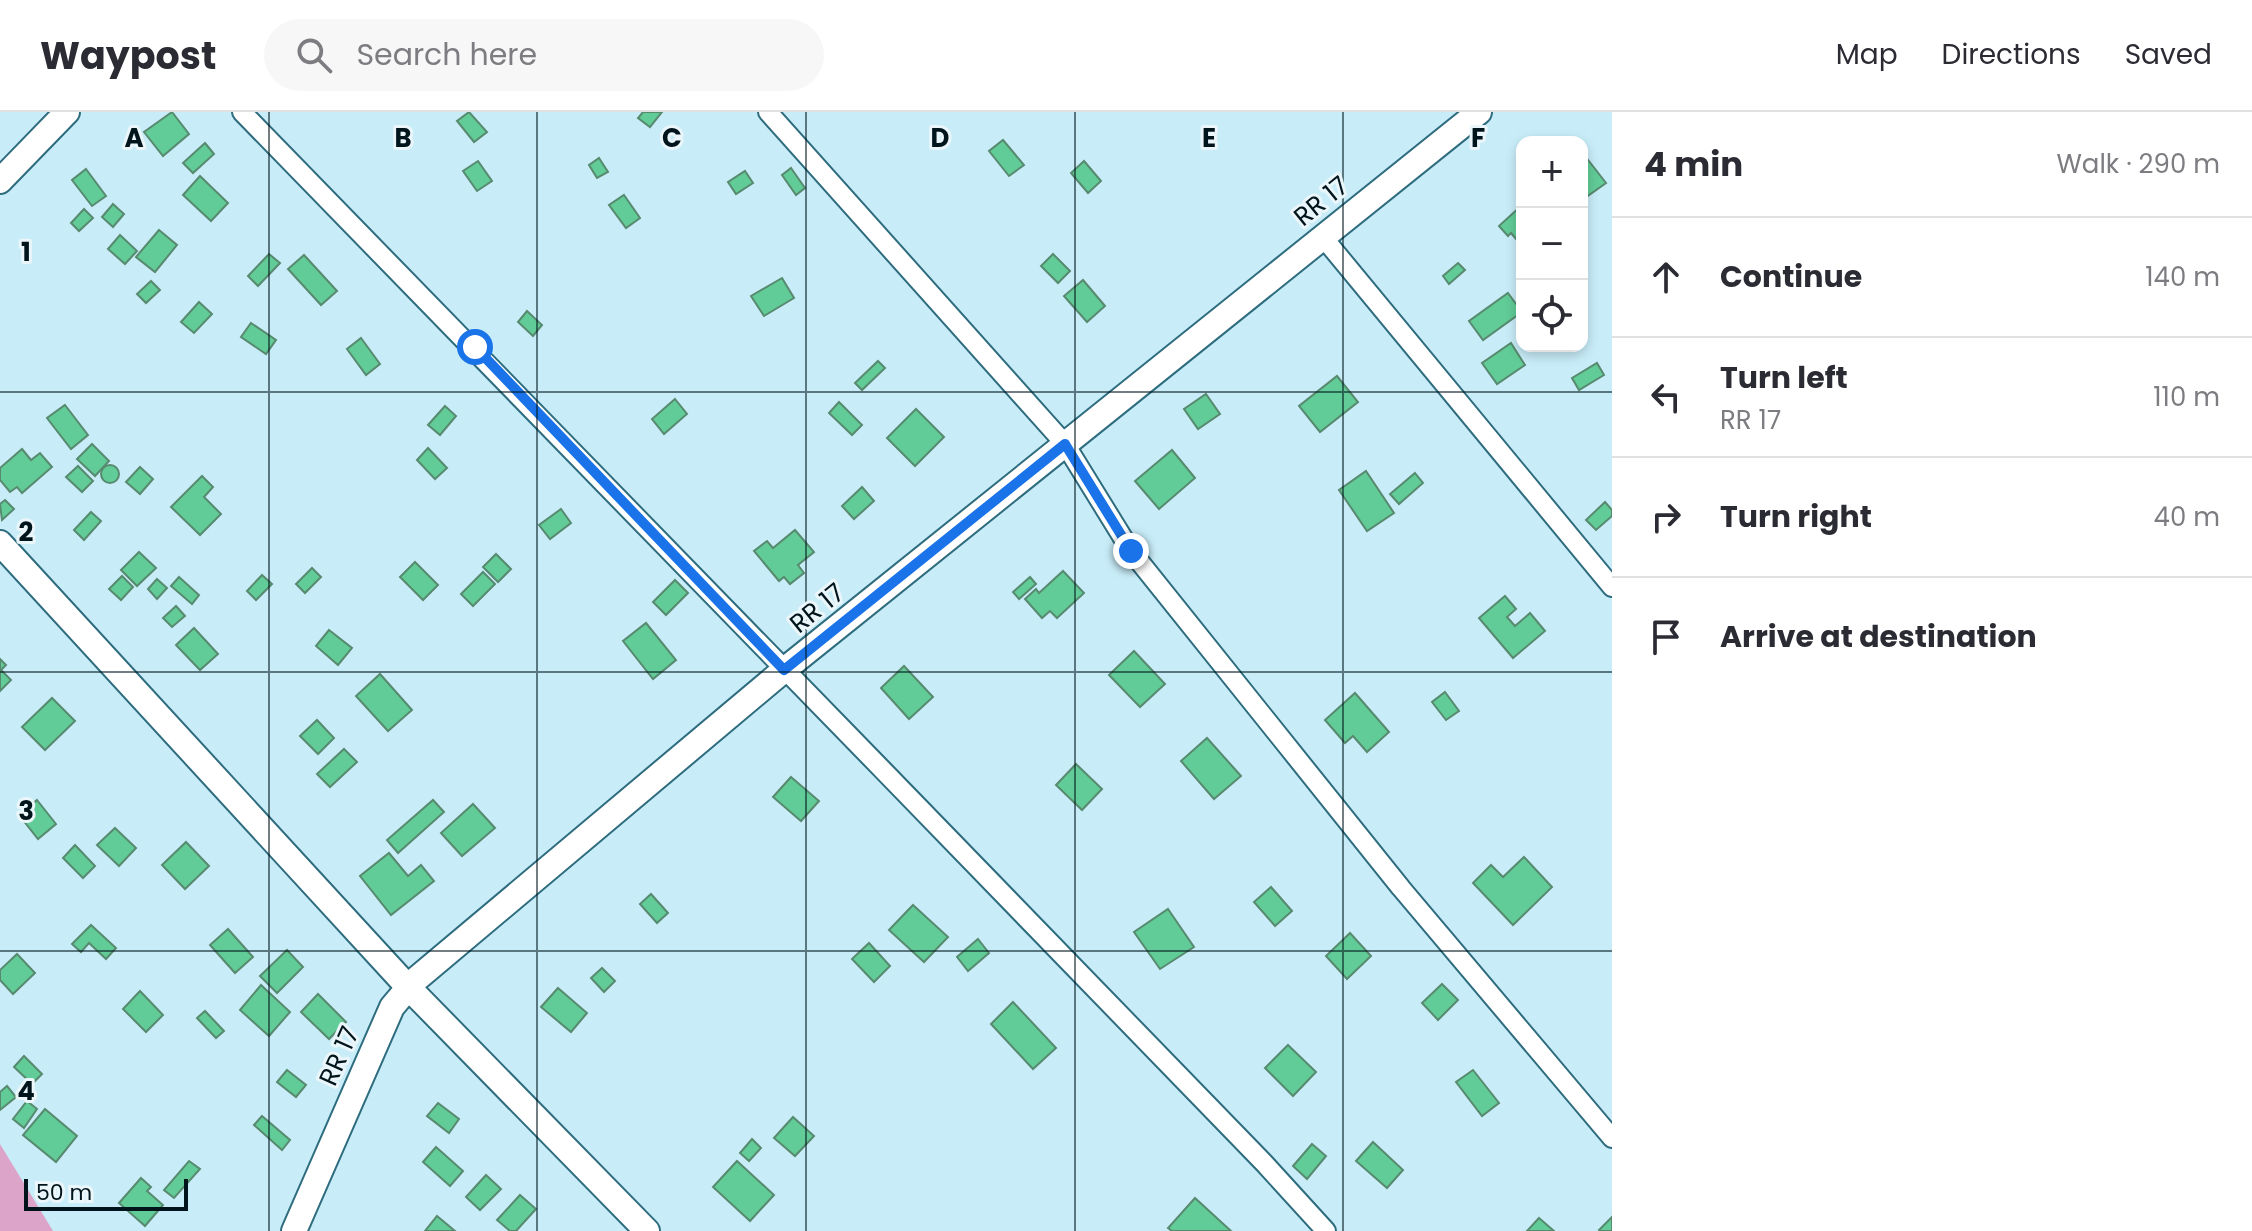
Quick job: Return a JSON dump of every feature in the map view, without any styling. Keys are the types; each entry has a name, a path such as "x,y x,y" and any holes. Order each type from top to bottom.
{"main road":[{"path":"0,181 67,112"},
{"name":"RR 17","path":"294,1231 392,1007 408,987 784,670 1479,112"},
{"path":"0,543 408,987 647,1231"}],"street":[{"path":"242,112 475,347 1326,1231"},
{"path":"768,112 1065,444 1131,551 1401,888 1612,1138"},
{"path":"1322,236 1612,587"}],"shaded area":[{"path":"0,1144 53,1231 0,1231"}],"building":[{"path":"172,112 189,134 163,156 144,132"},
{"path":"469,112 487,132 474,142 457,121"},
{"path":"643,112 662,112 650,127 638,118"},
{"path":"1003,140 1024,165 1009,176 989,151"},
{"path":"205,143 214,154 193,173 183,163"},
{"path":"599,158 608,172 597,178 589,165"},
{"path":"1588,160 1606,183 1588,196"},
{"path":"478,161 492,181 477,191 463,171"},
{"path":"1084,161 1101,181 1088,193 1071,173"},
{"path":"791,168 805,188 796,195 782,175"},
{"path":"86,169 106,196 92,206 72,180"},
{"path":"745,171 753,183 736,194 728,182"},
{"path":"200,176 228,203 211,221 183,195"},
{"path":"624,195 640,218 626,228 609,205"},
{"path":"113,204 124,214 113,227 102,217"},
{"path":"84,209 93,218 79,231 71,223"},
{"path":"1516,210 1516,239 1511,233 1508,236 1499,226"},
{"path":"159,230 177,245 155,272 136,257"},
{"path":"120,235 137,251 125,264 108,249"},
{"path":"269,254 280,263 258,286 248,276"},
{"path":"1053,254 1070,271 1058,283 1041,266"},
{"path":"304,255 337,291 321,305 288,269"},
{"path":"1458,263 1465,270 1449,284 1443,276"},
{"path":"782,278 794,298 764,316 751,296"},
{"path":"1083,280 1105,306 1087,322 1064,296"},
{"path":"151,281 160,290 146,303 137,294"},
{"path":"1508,293 1516,304 1516,316 1483,340 1469,321"},
{"path":"199,302 212,314 194,333 181,322"},
{"path":"527,311 542,325 533,336 518,322"},
{"path":"251,323 276,340 266,354 241,337"},
{"path":"361,338 380,364 366,375 347,349"},
{"path":"1511,343 1525,365 1497,384 1482,363"},
{"path":"878,361 885,368 862,390 855,383"},
{"path":"1597,363 1604,375 1579,390 1572,378"},
{"path":"1337,376 1358,402 1320,432 1299,406"},
{"path":"1206,394 1220,414 1198,429 1184,409"},
{"path":"675,399 687,414 664,434 652,419"},
{"path":"839,402 862,425 852,435 829,413"},
{"path":"65,405 88,435 71,449 47,418"},
{"path":"445,406 456,416 440,435 428,425"},
{"path":"916,409 944,437 915,466 887,438"},
{"path":"92,444 109,461 95,476 77,459"},
{"path":"428,448 447,468 435,479 417,460"},
{"path":"22,449 31,460 40,453 52,467 22,493 17,487 10,492 0,480 0,468"},
{"path":"1172,450 1195,478 1159,509 1135,481"},
{"path":"110,465 119,474 110,483 101,474"},
{"path":"78,466 93,481 82,492 66,477"},
{"path":"140,467 153,479 140,494 126,482"},
{"path":"1366,471 1394,513 1367,531 1339,490"},
{"path":"1415,473 1423,483 1399,504 1390,494"},
{"path":"202,476 213,487 204,497 221,514 200,535 171,507"},
{"path":"862,487 874,501 854,519 842,506"},
{"path":"5,500 14,509 2,520 0,504"},
{"path":"1605,502 1612,510 1612,516 1596,530 1586,520"},
{"path":"561,509 571,523 550,539 539,525"},
{"path":"91,512 101,521 84,540 74,530"},
{"path":"795,530 814,552 798,565 804,573 790,584 784,577 779,581 754,551 767,541 773,548"},
{"path":"139,552 156,568 137,586 121,570"},
{"path":"496,554 511,569 498,582 483,567"},
{"path":"415,562 438,585 423,600 400,577"},
{"path":"312,568 321,577 305,593 296,584"},
{"path":"1063,571 1084,593 1057,618 1050,611 1042,618 1025,599 1036,589 1039,593"},
{"path":"483,572 495,584 473,606 461,594"},
{"path":"262,575 272,584 256,600 247,591"},
{"path":"122,576 133,587 121,600 109,589"},
{"path":"179,577 199,595 192,604 171,586"},
{"path":"1030,577 1036,584 1019,599 1013,592"},
{"path":"157,579 167,588 157,599 148,589"},
{"path":"675,580 688,593 666,615 653,602"},
{"path":"1505,596 1516,609 1507,617 1515,626 1530,613 1545,631 1513,658 1479,618"},
{"path":"176,606 185,616 172,627 163,618"},
{"path":"646,623 676,660 653,679 623,641"},
{"path":"194,628 218,654 200,670 176,645"},
{"path":"329,630 352,648 338,665 316,646"},
{"path":"1134,651 1165,684 1140,707 1109,675"},
{"path":"0,659 6,665 1,670 11,680 0,691"},
{"path":"904,666 933,697 909,719 881,688"},
{"path":"380,674 412,710 388,731 356,696"},
{"path":"1445,692 1459,711 1446,720 1432,702"},
{"path":"1355,693 1389,732 1367,752 1353,736 1345,743 1325,720"},
{"path":"52,698 75,721 45,750 22,727"},
{"path":"317,720 334,738 318,754 300,736"},
{"path":"1207,738 1241,776 1214,799 1181,761"},
{"path":"344,749 357,762 330,787 317,774"},
{"path":"1076,764 1102,789 1082,810 1056,785"},
{"path":"791,777 819,801 801,821 773,797"},
{"path":"37,800 56,824 38,839 19,815"},
{"path":"433,800 444,812 398,853 387,840"},
{"path":"473,804 495,828 462,856 441,833"},
{"path":"115,828 136,848 119,866 97,845"},
{"path":"186,842 209,866 185,889 162,865"},
{"path":"75,845 95,866 83,878 63,858"},
{"path":"389,853 408,876 421,865 434,881 391,915 360,876"},
{"path":"1524,857 1552,887 1513,925 1473,883 1491,865 1503,877"},
{"path":"1271,887 1292,911 1275,926 1254,902"},
{"path":"651,894 668,913 657,923 640,904"},
{"path":"913,905 948,937 924,962 889,930"},
{"path":"1168,909 1194,947 1160,969 1134,932"},
{"path":"91,925 116,948 106,959 89,943 81,952 72,944"},
{"path":"228,929 253,957 235,973 210,945"},
{"path":"1350,933 1371,956 1347,979 1326,956"},
{"path":"978,939 989,953 968,971 957,957"},
{"path":"869,943 890,966 874,982 852,959"},
{"path":"287,950 303,967 277,993 260,976"},
{"path":"17,954 35,973 13,994 0,980 0,970"},
{"path":"602,968 615,981 604,992 591,978"},
{"path":"1442,984 1458,1000 1438,1020 1422,1003"},
{"path":"261,985 290,1012 269,1036 240,1010"},
{"path":"558,988 587,1013 571,1032 541,1007"},
{"path":"140,991 163,1015 146,1032 123,1009"},
{"path":"318,994 346,1022 329,1039 301,1012"},
{"path":"1013,1002 1056,1048 1033,1069 991,1024"},
{"path":"205,1011 224,1031 216,1038 197,1018"},
{"path":"1288,1045 1316,1072 1293,1096 1265,1068"},
{"path":"24,1056 42,1074 32,1084 14,1067"},
{"path":"287,1070 306,1085 296,1097 277,1082"},
{"path":"1473,1070 1499,1103 1482,1116 1456,1082"},
{"path":"7,1086 16,1097 0,1110 0,1092"},
{"path":"27,1101 37,1109 24,1128 13,1119"},
{"path":"438,1103 459,1119 449,1133 427,1116"},
{"path":"45,1109 77,1136 56,1162 23,1135"},
{"path":"262,1116 290,1140 282,1150 254,1125"},
{"path":"793,1117 814,1136 795,1156 774,1138"},
{"path":"752,1139 761,1148 749,1161 740,1153"},
{"path":"1373,1142 1403,1170 1387,1188 1356,1161"},
{"path":"1312,1144 1326,1156 1307,1179 1293,1166"},
{"path":"436,1147 463,1171 450,1186 423,1162"},
{"path":"189,1161 200,1169 174,1198 164,1190"},
{"path":"737,1161 774,1195 750,1221 713,1187"},
{"path":"486,1175 501,1189 480,1210 466,1197"},
{"path":"141,1178 151,1187 147,1191 163,1205 145,1226 119,1203"},
{"path":"520,1195 536,1209 516,1231 510,1231 497,1220"},
{"path":"1195,1198 1231,1231 1172,1231 1168,1228"},
{"path":"437,1216 455,1231 425,1231"},
{"path":"1612,1217 1612,1231 1600,1231 1599,1230"},
{"path":"1539,1218 1554,1231 1527,1231"}],"route":[{"path":"475,347 784,670 1065,444 1131,551"}]}
